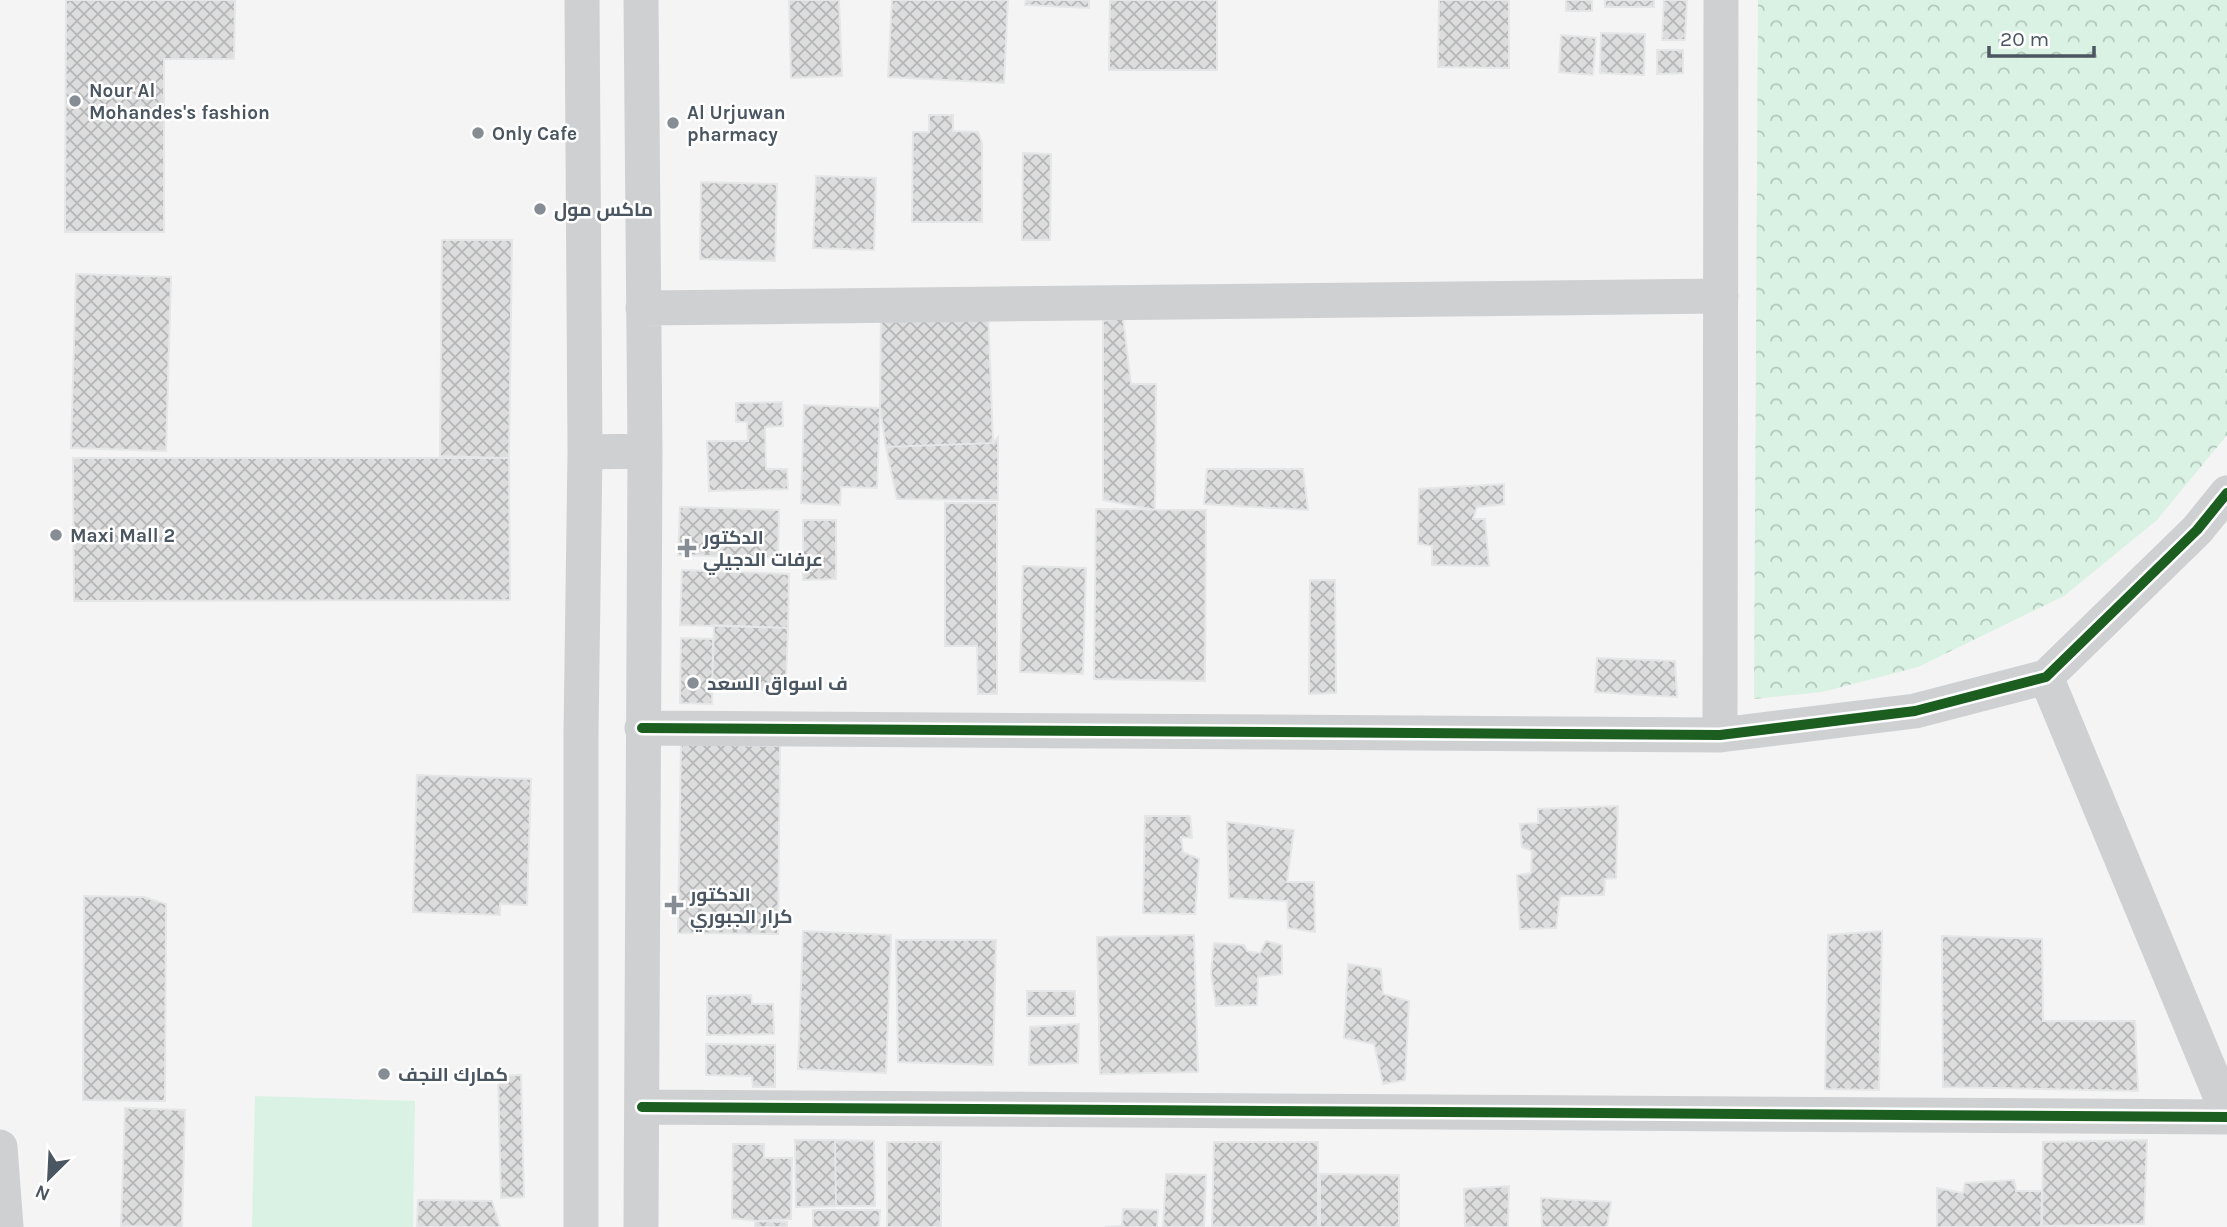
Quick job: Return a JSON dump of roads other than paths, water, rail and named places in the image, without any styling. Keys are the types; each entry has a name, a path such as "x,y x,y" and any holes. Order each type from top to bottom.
{"street":[{"path":"581,1227 581,733 585,452 582,0"},
{"path":"641,0 645,451 641,1227"},
{"path":"1720,735 1721,0"},
{"path":"643,308 1721,296"},
{"path":"585,452 645,451"},
{"path":"642,728 1720,735 1915,711 2046,677 2197,530 2227,493"},
{"path":"642,1107 2227,1115 2046,677"},
{"path":"0,1147 6,1227"}],"place":[{"name":"Nour Al Mohandes's fashion","path":"75,101"},
{"name":"Al Urjuwan pharmacy","path":"673,123"},
{"name":"Only Cafe","path":"478,133"},
{"name":"ماكس مول","path":"540,209"},
{"name":"Maxi Mall 2","path":"56,535"},
{"name":"الدكتور عرفات الدجيلي","path":"687,548"},
{"name":"ف اسواق السعد","path":"693,683"},
{"name":"الدكتور كرار الجبوري","path":"674,905"},
{"name":"كمارك النجف","path":"384,1074"}]}
